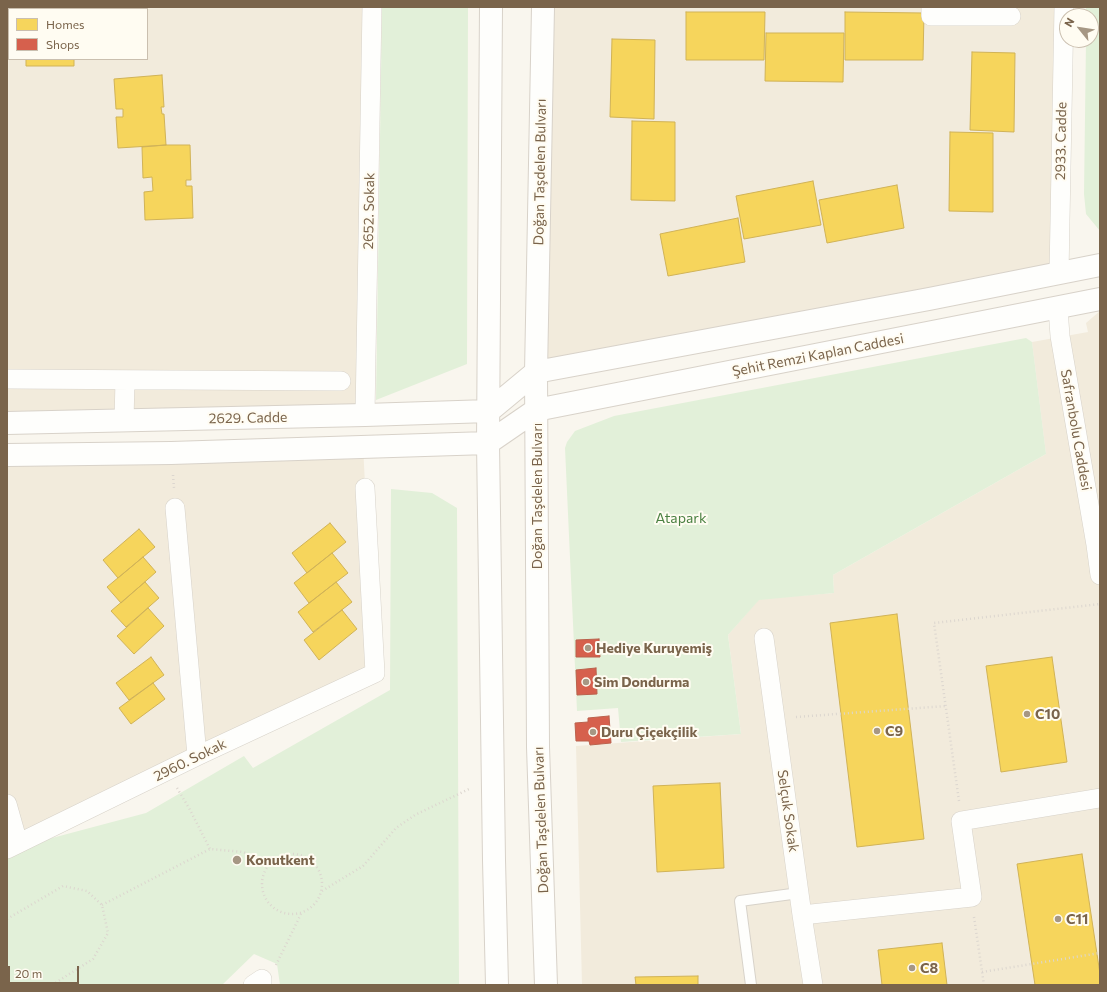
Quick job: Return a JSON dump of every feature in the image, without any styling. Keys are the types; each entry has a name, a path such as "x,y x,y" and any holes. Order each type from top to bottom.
{"main road":[{"path":"491,7 488,443 497,985"},
{"name":"Doğan Taşdelen Bulvarı","path":"543,7 536,410 538,747 546,985"},
{"path":"489,411 536,372 1059,274 1100,265"},
{"path":"1058,308 1059,274"},
{"name":"Şehit Remzi Kaplan Caddesi","path":"536,410 1100,299"},
{"path":"7,455 172,453 488,443 536,410"},
{"name":"2629. Cadde","path":"7,422 124,421 489,411"}],"street":[{"name":"2652. Sokak","path":"365,415 372,7"},
{"path":"931,7 931,16 1011,16"},
{"name":"2933. Cadde","path":"1059,274 1064,7"},
{"name":"Safranbolu Caddesi","path":"1058,308 1060,336 1098,545 1100,575"},
{"path":"7,379 341,381"},
{"path":"124,421 125,380"},
{"name":"2960. Sokak","path":"13,846 198,756 375,673 365,488"},
{"path":"175,508 198,756"},
{"name":"Selçuk Sokak","path":"764,638 813,985"},
{"path":"802,915 972,897 961,821 1100,798"},
{"path":"7,804 13,846"}],"lane":[{"path":"752,985 740,901 799,893"}],"path":[{"path":"172,453 175,508"},
{"path":"961,821 934,623 1100,604"},
{"path":"775,719 946,706"},
{"path":"167,771 189,808 210,849"},
{"path":"322,891 363,866 396,828 415,815 493,777"},
{"path":"102,905 210,849 243,852 261,860 267,867"},
{"path":"294,854 305,856 314,862 320,870 323,880 322,891 318,901 311,908 301,913 283,913 274,909 268,902 264,894 262,884 263,875 267,867 275,859 284,855 294,854"},
{"path":"7,919 63,886 86,891 102,905 108,933 93,959 52,985"},
{"path":"972,897 984,985"},
{"path":"259,983 277,964 301,913"},
{"path":"982,972 1100,953"}],"shaded area":[{"path":"7,7 372,7 365,415 7,423"},
{"path":"543,7 1064,7 1059,8 1059,48 1063,48 1059,274 536,372"},
{"path":"1100,311 1100,985 582,985 576,746 741,734 728,635 759,599 834,593 833,575 1046,454 1032,342 1088,332 1086,323"},
{"path":"363,446 375,673 7,849 7,455"}],"green space":[{"path":"382,7 468,7 467,364 376,400"},
{"path":"1100,7 1100,231 1086,214 1084,194 1086,48 1099,48 1099,8 1086,8"},
{"name":"Atapark","path":"1026,338 1032,342 1046,454 833,575 834,593 759,600 728,635 741,734 621,742 618,708 577,711 565,448 567,442 575,431 614,416"},
{"path":"391,489 432,493 457,508 459,985 280,985 277,964 254,954 222,985 7,985 7,858 37,842 146,813 244,756 253,768 390,690"}],"building: Homes":[{"path":"27,7 75,7 75,8"},
{"path":"686,12 765,12 764,60 686,60"},
{"path":"845,12 924,13 923,60 845,60"},
{"path":"766,33 844,33 843,82 765,81"},
{"path":"612,39 655,40 654,119 610,117"},
{"path":"972,52 1015,53 1014,132 970,130"},
{"path":"26,60 74,60 74,66 26,66"},
{"path":"162,75 164,107 161,107 162,114 164,114 166,145 118,148 116,117 123,117 123,109 116,109 114,79"},
{"path":"632,121 675,122 675,201 631,200"},
{"path":"950,132 993,133 993,212 949,211"},
{"path":"190,145 191,180 186,180 186,186 192,186 193,218 145,220 144,192 153,191 152,177 143,178 142,147"},
{"path":"813,181 821,225 744,239 736,196"},
{"path":"897,185 904,228 827,243 819,200"},
{"path":"738,218 745,262 668,276 660,234"},
{"path":"330,523 346,542 307,573 292,553"},
{"path":"139,529 155,547 118,578 103,560"},
{"path":"332,553 348,573 309,603 294,583"},
{"path":"143,557 156,572 121,603 107,587"},
{"path":"145,582 159,598 126,627 111,611"},
{"path":"336,582 352,602 313,632 298,612"},
{"path":"148,608 164,626 134,654 117,636"},
{"path":"342,610 357,629 319,660 304,640"},
{"name":"C9","path":"897,614 924,839 857,847 830,623"},
{"path":"151,657 164,675 129,700 116,683"},
{"name":"C10","path":"1052,657 1067,762 1001,772 986,666"},
{"path":"153,683 165,699 131,724 119,708"},
{"path":"720,783 724,868 657,872 653,786"},
{"name":"C11","path":"1082,854 1100,974 1100,985 1035,985 1017,864"},
{"name":"C8","path":"942,943 947,985 882,985 878,950"},
{"path":"698,976 698,985 636,985 635,977"}],"building: Shops":[{"name":"Hediye Kuruyemiş","path":"599,639 600,657 576,657 576,640"},
{"name":"Sim Dondurma","path":"596,668 597,694 577,695 576,670"},
{"name":"Duru Çiçekçilik","path":"609,716 611,743 590,745 589,741 576,741 575,723 588,722 588,718"}],"place":[{"name":"Hediye Kuruyemiş","path":"588,648"},
{"name":"Sim Dondurma","path":"586,682"},
{"name":"C10","path":"1027,714"},
{"name":"C9","path":"877,731"},
{"name":"Duru Çiçekçilik","path":"593,732"},
{"name":"Konutkent","path":"237,860"},
{"name":"C11","path":"1058,919"},
{"name":"C8","path":"912,968"}]}
